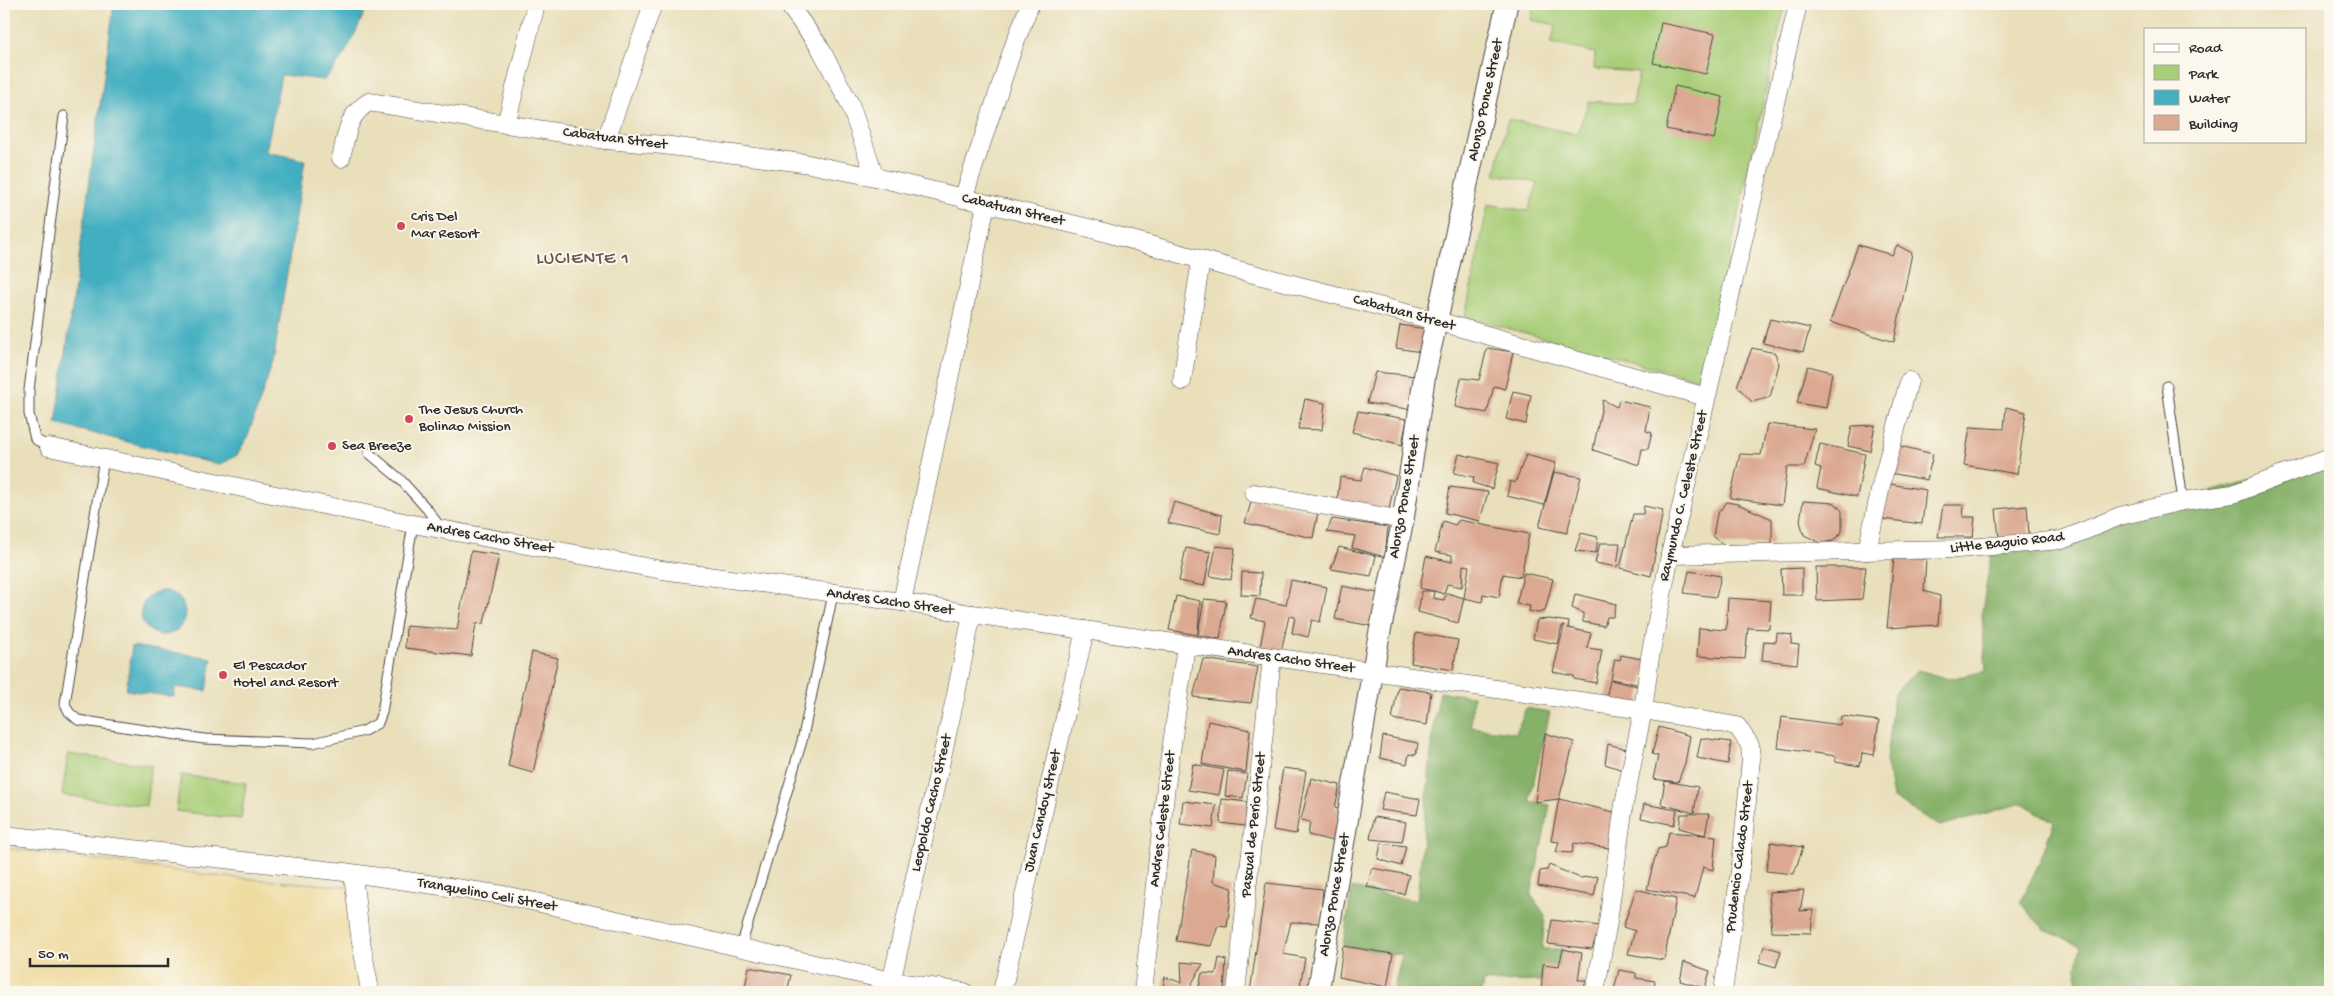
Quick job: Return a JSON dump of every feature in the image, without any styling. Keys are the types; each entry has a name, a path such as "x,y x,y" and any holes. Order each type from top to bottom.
{"street":[{"path":"506,124 536,4"},
{"path":"606,140 653,4"},
{"path":"788,4 819,46 850,104 876,178"},
{"path":"963,199 1013,48 1030,4"},
{"name":"Alonzo Ponce Street","path":"1318,992 1373,672 1403,520 1425,373 1507,4"},
{"name":"Raymundo C. Celeste Street","path":"1595,992 1608,922 1624,804 1644,710 1649,665 1670,555 1798,4"},
{"name":"Cabatuan Street","path":"341,158 349,124 357,110 369,102 606,140 663,145 794,162 876,178 1092,229 1201,260 1436,321 1706,397"},
{"path":"902,602 986,204"},
{"path":"1182,381 1201,260"},
{"path":"1867,550 1883,477 1909,381"},
{"name":"Andres Cacho Street","path":"49,447 413,524 440,527 662,570 902,602 1272,658 1644,710 1737,726"},
{"name":"Little Baguio Road","path":"1670,555 1957,549 2062,540 2120,516 2183,502 2233,494 2330,458"},
{"path":"1254,493 1403,520"},
{"name":"Leopoldo Cacho Street","path":"890,987 955,700 972,614"},
{"name":"Juan Candoy Street","path":"1002,992 1085,630"},
{"name":"Andres Celeste Street","path":"1143,992 1166,786 1186,645"},
{"name":"Pascual de Perio Street","path":"1236,992 1272,658"},
{"name":"Prudencio Calado Street","path":"1722,992 1741,864 1751,759 1750,745 1737,726"},
{"name":"Tranquelino Celi Street","path":"4,836 353,874 504,895 741,948 890,987 964,992"},
{"path":"353,874 368,985"}],"lane":[{"path":"49,447 35,438 29,414 29,390 64,116"},
{"path":"2167,386 2183,502"},
{"path":"369,454 400,479 427,509 440,527"},
{"path":"104,458 65,704 69,712 78,720 204,739 313,743 364,731 378,724 382,712 413,524"},
{"path":"741,948 802,741 834,594"}],"green space":[{"path":"1534,4 1785,4 1702,380 1465,317 1488,204 1528,211 1538,183 1495,174 1508,119 1577,134 1589,101 1633,104 1639,72 1594,69 1595,53 1551,43 1556,25 1531,20"},
{"path":"2330,457 2330,992 2081,992 2076,973 2081,946 2044,929 2020,903 2040,861 2054,822 2022,803 1940,826 1893,798 1886,760 1894,693 1918,670 1949,679 1986,671 1982,612 1991,556"},
{"path":"1440,692 1473,696 1471,727 1516,733 1526,708 1550,712 1529,801 1550,805 1531,895 1545,915 1542,949 1563,949 1559,966 1543,964 1541,981 1483,982 1481,992 1393,992 1402,955 1343,946 1352,888 1417,901 1434,722"},
{"path":"68,754 151,765 146,806 62,795"},
{"path":"181,775 246,783 241,819 176,811"}],"sand":[{"path":"4,848 224,877 354,887 366,992 4,992"}],"water":[{"path":"114,4 368,4 355,35 344,54 324,80 281,75 266,152 305,160 273,362 248,436 237,455 220,465 56,424"},
{"path":"163,591 175,595 181,601 185,613 181,625 175,631 163,635 151,631 145,625 141,613 145,601 151,595"},
{"path":"132,646 212,658 207,691 175,687 174,697 126,690"}],"building":[{"path":"1661,23 1715,34 1706,74 1653,63"},
{"path":"1675,86 1723,97 1714,139 1666,129"},
{"path":"1858,245 1892,255 1897,245 1912,253 1894,342 1830,322"},
{"path":"1770,319 1810,328 1803,352 1763,343"},
{"path":"1400,325 1427,329 1421,352 1396,348"},
{"path":"1487,348 1513,352 1505,389 1494,386 1487,413 1455,407 1461,378 1479,380"},
{"path":"1752,348 1775,353 1779,364 1770,397 1752,402 1737,386"},
{"path":"1808,366 1832,372 1826,408 1797,403"},
{"path":"1375,372 1416,376 1408,409 1367,403"},
{"path":"1513,391 1531,395 1526,424 1506,419"},
{"path":"1305,399 1325,403 1322,430 1298,429"},
{"path":"1603,400 1617,407 1619,400 1650,407 1646,431 1652,433 1648,449 1642,449 1639,465 1593,450"},
{"path":"2006,407 2026,412 2017,474 1964,465 1970,427 2004,429"},
{"path":"1358,411 1407,419 1402,445 1352,432"},
{"path":"1767,424 1815,429 1804,467 1787,467 1782,505 1730,498 1740,454 1761,455"},
{"path":"1875,425 1870,451 1848,446 1852,426"},
{"path":"1820,444 1865,454 1857,497 1817,488 1821,468 1815,466"},
{"path":"1896,445 1933,454 1927,480 1890,473"},
{"path":"1459,454 1499,463 1492,489 1473,483 1474,477 1454,473"},
{"path":"1526,455 1556,463 1544,505 1507,496 1510,481 1515,483"},
{"path":"1365,467 1396,476 1389,509 1337,502 1340,477 1361,480"},
{"path":"1554,472 1581,477 1567,533 1539,527"},
{"path":"1890,484 1926,490 1922,524 1882,519"},
{"path":"1450,487 1488,492 1480,521 1445,513"},
{"path":"1252,499 1318,512 1313,538 1245,523"},
{"path":"1803,501 1835,503 1842,511 1842,532 1833,541 1821,543 1804,535 1800,521"},
{"path":"1174,502 1222,515 1220,534 1168,523"},
{"path":"1727,502 1738,504 1772,519 1772,544 1724,545 1713,536 1717,514"},
{"path":"1943,505 1964,505 1963,517 1975,517 1973,537 1938,537"},
{"path":"1644,506 1663,510 1651,576 1620,568 1633,514 1643,514"},
{"path":"2027,506 2029,535 1999,538 1996,509"},
{"path":"1332,519 1388,527 1385,557 1352,548 1355,536 1327,532"},
{"path":"1459,520 1529,534 1521,577 1503,574 1499,597 1483,594 1482,602 1464,598 1469,566 1463,565 1462,587 1447,584 1444,594 1420,588 1426,556 1452,562 1452,555 1435,552 1443,521 1455,525"},
{"path":"1581,533 1598,537 1596,553 1575,551"},
{"path":"1600,543 1620,543 1617,567 1595,563"},
{"path":"1216,546 1235,548 1231,580 1210,576"},
{"path":"1339,547 1376,556 1371,576 1331,569"},
{"path":"1186,548 1211,552 1204,586 1179,581"},
{"path":"471,551 499,555 484,623 476,624 471,656 405,648 406,626 457,630"},
{"path":"1894,558 1926,559 1924,591 1940,596 1938,625 1887,628"},
{"path":"1816,567 1866,567 1862,599 1817,601"},
{"path":"1802,568 1802,595 1782,595 1781,569"},
{"path":"1689,571 1721,576 1716,597 1684,593"},
{"path":"1242,572 1261,573 1260,596 1241,595"},
{"path":"1524,573 1553,579 1545,611 1538,613 1529,611 1530,606 1516,604"},
{"path":"1291,580 1327,587 1320,622 1312,620 1308,637 1292,633 1295,617 1289,616 1281,652 1260,648 1265,621 1251,618 1256,599 1286,605"},
{"path":"1342,586 1378,593 1371,626 1335,619"},
{"path":"1422,591 1434,591 1433,598 1444,600 1447,593 1464,598 1458,623 1418,612"},
{"path":"1575,594 1616,604 1613,617 1607,617 1604,626 1583,622 1583,613 1572,608"},
{"path":"1176,596 1200,601 1198,634 1204,599 1226,601 1220,639 1169,630"},
{"path":"1728,598 1771,601 1769,629 1748,628 1745,659 1697,656 1699,628 1726,630"},
{"path":"1549,619 1569,622 1568,628 1591,633 1587,648 1602,650 1596,683 1574,679 1574,676 1553,672 1564,626 1562,626 1558,644 1533,639 1537,620"},
{"path":"1416,633 1458,640 1453,670 1411,663"},
{"path":"1777,633 1792,635 1791,644 1799,645 1797,664 1762,660 1764,641 1776,642"},
{"path":"532,652 558,658 533,773 508,766"},
{"path":"1621,655 1647,660 1642,685 1611,679 1615,659 1620,660"},
{"path":"1203,659 1258,667 1251,703 1193,697"},
{"path":"1610,680 1642,687 1638,707 1606,699"},
{"path":"1398,687 1431,692 1427,725 1392,719"},
{"path":"1841,716 1879,721 1874,755 1862,753 1860,766 1835,762 1836,756 1778,748 1782,717 1840,725"},
{"path":"1208,721 1250,730 1246,772 1202,764"},
{"path":"1659,727 1690,736 1685,763 1678,782 1653,779 1658,756 1652,754"},
{"path":"1545,733 1574,742 1559,799 1535,802"},
{"path":"1383,736 1418,743 1416,755 1409,754 1407,764 1380,758"},
{"path":"1701,738 1731,742 1728,764 1697,758"},
{"path":"1608,744 1627,749 1623,770 1605,764"},
{"path":"1193,764 1224,770 1219,795 1188,790"},
{"path":"1283,768 1306,771 1296,834 1273,830"},
{"path":"1228,771 1247,774 1243,798 1225,796"},
{"path":"1311,778 1340,785 1335,808 1339,809 1333,841 1308,835 1310,822 1301,820"},
{"path":"1665,781 1698,787 1694,813 1661,804"},
{"path":"1384,792 1420,799 1417,815 1380,810"},
{"path":"1222,799 1247,802 1245,826 1220,823"},
{"path":"1559,799 1618,813 1609,848 1574,843 1572,853 1556,852 1559,842 1551,841"},
{"path":"1183,801 1216,805 1213,828 1180,824"},
{"path":"1644,804 1677,810 1674,825 1641,818"},
{"path":"1681,814 1709,814 1705,835 1679,828"},
{"path":"1374,817 1406,822 1402,842 1370,839"},
{"path":"1669,832 1716,836 1713,870 1703,867 1695,898 1647,889 1658,849 1666,847"},
{"path":"1771,842 1803,847 1794,874 1766,871"},
{"path":"1381,843 1406,846 1401,866 1378,859"},
{"path":"1192,850 1215,855 1213,882 1232,888 1227,927 1218,926 1211,946 1176,941"},
{"path":"1549,865 1580,878 1598,876 1594,896 1538,886 1540,871 1547,870"},
{"path":"1372,868 1409,875 1404,894 1367,887"},
{"path":"1266,883 1323,889 1320,923 1291,922 1283,954 1305,958 1299,992 1250,992"},
{"path":"1636,889 1676,899 1664,960 1628,954 1635,931 1623,927"},
{"path":"1804,890 1800,911 1813,910 1811,933 1772,932 1769,892"},
{"path":"1552,920 1600,926 1592,949 1548,944"},
{"path":"1343,946 1393,954 1387,987 1339,977"},
{"path":"1764,946 1781,951 1776,967 1759,962"},
{"path":"1563,949 1582,953 1578,980 1586,980 1583,992 1541,992 1543,964 1559,966"},
{"path":"1219,958 1226,960 1224,992 1198,992 1202,973 1216,974"},
{"path":"1181,962 1203,964 1189,992 1162,992 1165,977 1182,983"},
{"path":"1684,962 1710,971 1705,988 1680,981"},
{"path":"749,967 791,975 787,992 744,992"},
{"path":"1619,970 1636,973 1636,978 1655,981 1653,992 1614,990"}],"place":[{"name":"Cris Del Mar Resort","path":"401,226"},
{"name":"The Jesus Church Bolinao Mission","path":"409,419"},
{"name":"Sea Breeze","path":"332,446"},
{"name":"El Pescador Hotel and Resort","path":"223,675"}],"district":[{"name":"LUCIENTE 1","path":"583,259"}]}
